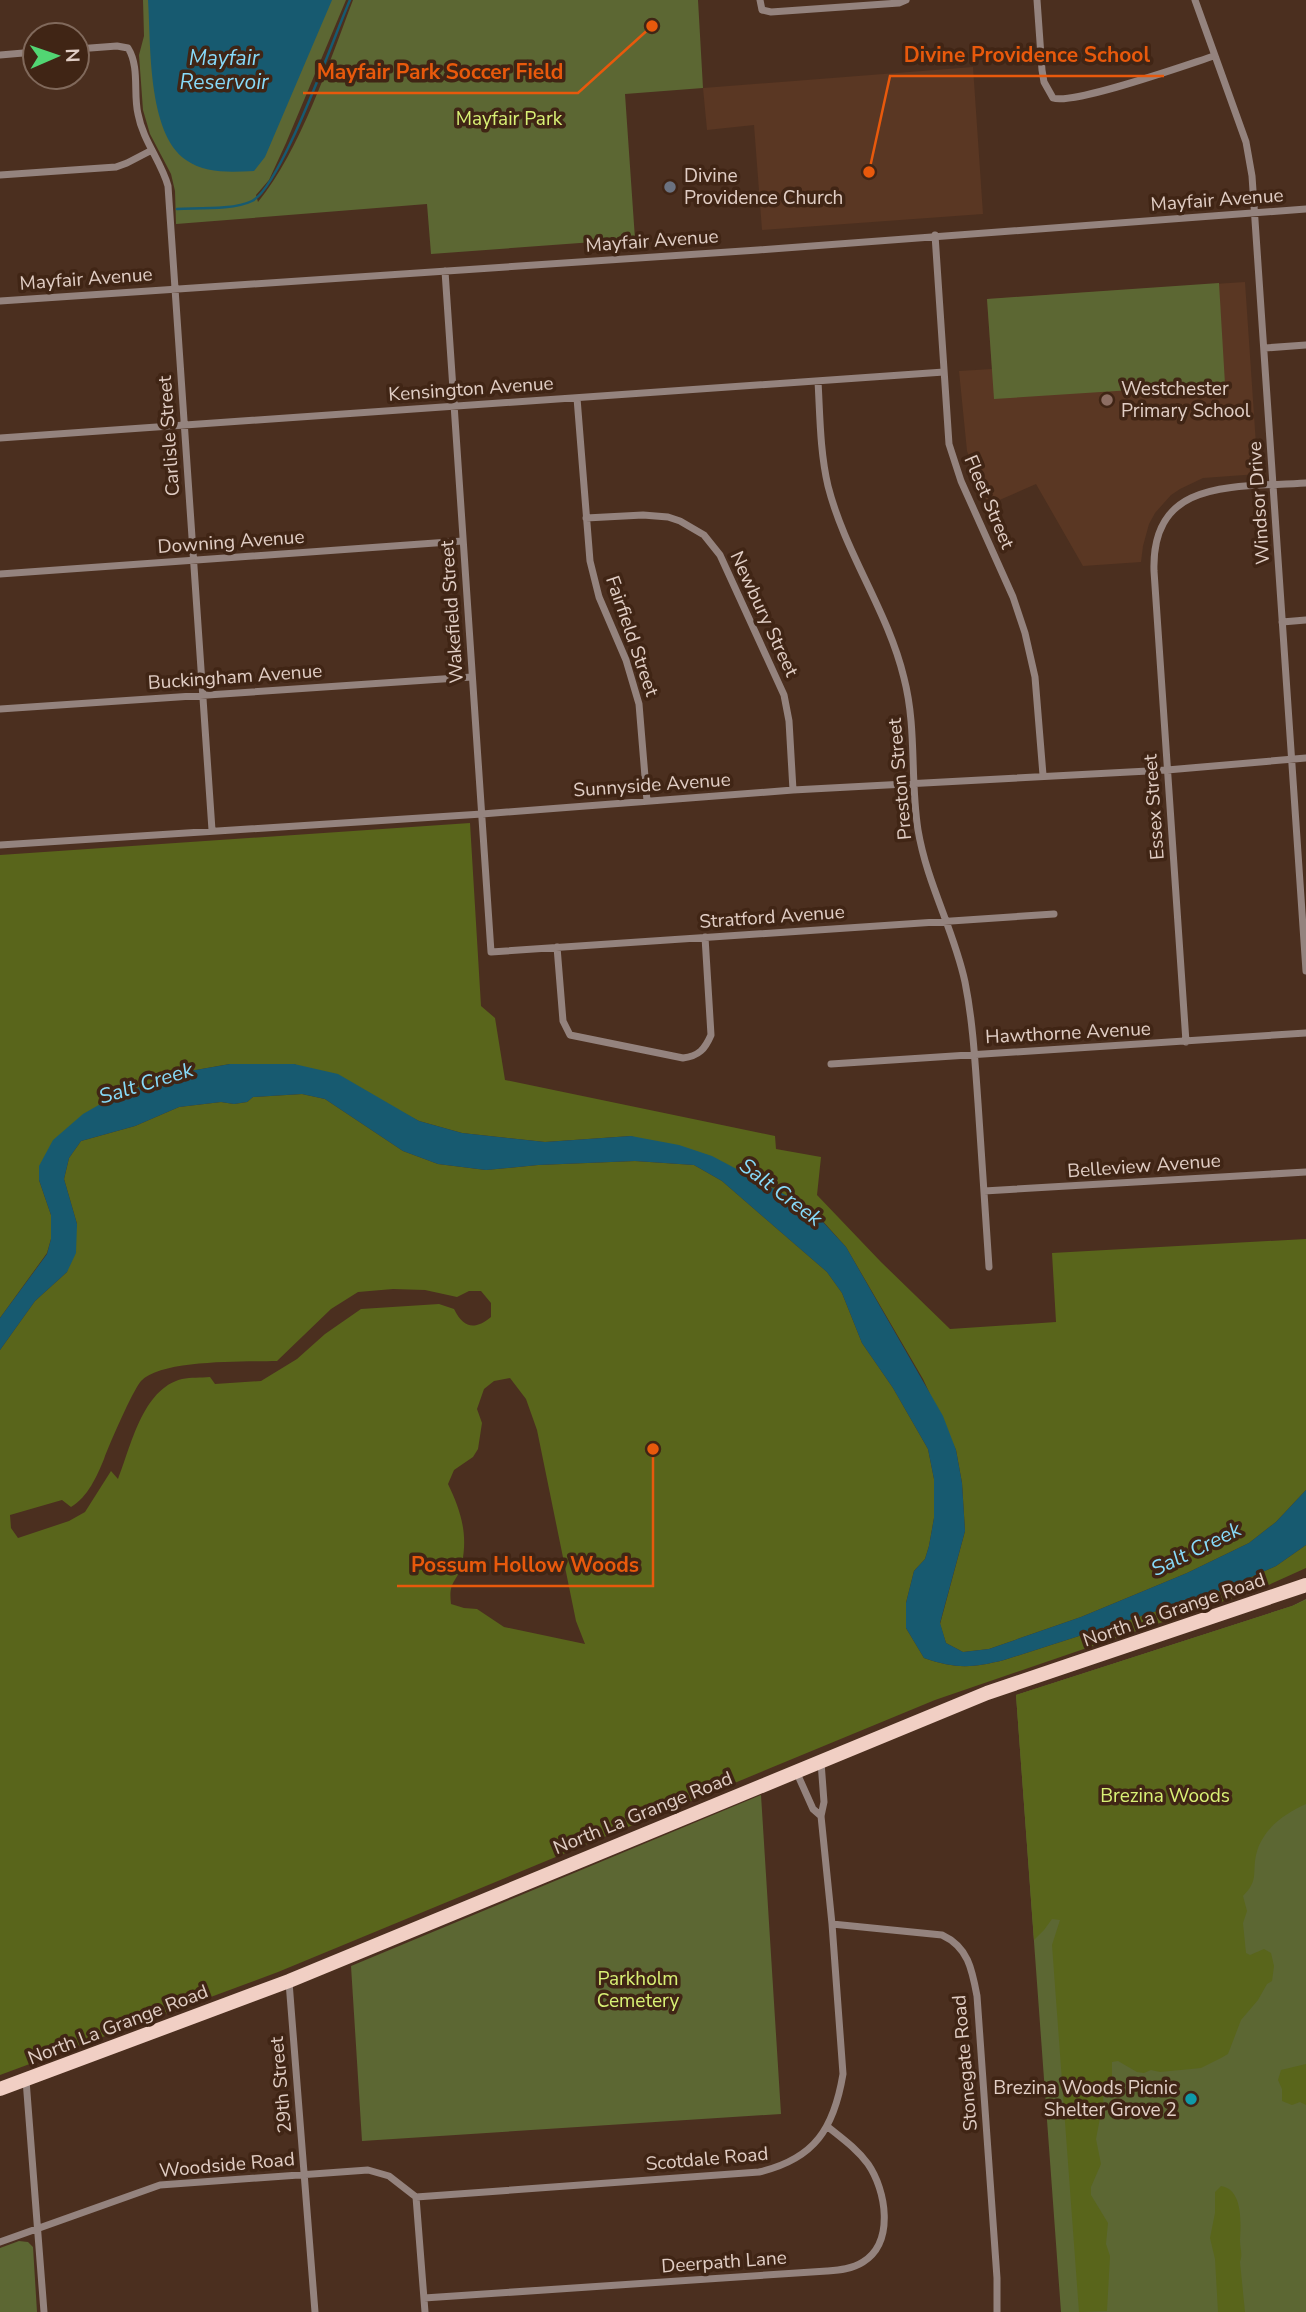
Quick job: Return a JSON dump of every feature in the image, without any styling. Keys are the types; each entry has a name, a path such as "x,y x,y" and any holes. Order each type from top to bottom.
{"main road":[{"name":"North La Grange Road","path":"0,2090 289,1981 987,1693 1306,1585"}],"street":[{"path":"760,0 762,10 771,12 899,3 906,0"},
{"path":"1037,0 1044,82 1053,98 1059,100 1083,96 1214,56"},
{"name":"Windsor Drive","path":"1195,0 1248,150 1255,213 1282,622 1304,896 1306,971"},
{"name":"Carlisle Street","path":"91,48 128,48 133,60 137,111 143,132 162,167 168,186 212,830"},
{"path":"0,55 21,53"},
{"path":"0,175 116,167 152,150"},
{"name":"Mayfair Avenue","path":"0,301 1306,209"},
{"name":"Fleet Street","path":"935,235 948,434 956,469 1013,597 1031,655 1043,775"},
{"name":"Wakefield Street","path":"445,271 491,952"},
{"path":"1265,348 1306,345"},
{"name":"Kensington Avenue","path":"0,438 944,372"},
{"name":"Preston Street","path":"818,381 823,451 829,487 904,674 910,704 922,849 964,979 974,1055 989,1267"},
{"name":"Fairfield Street","path":"577,398 590,561 599,597 629,668 639,704 648,801"},
{"path":"1274,485 1306,483"},
{"name":"Essex Street","path":"1186,1042 1153,553 1158,531 1183,500 1214,489 1274,485"},
{"name":"Newbury Street","path":"586,519 643,515 680,521 704,535 720,555 784,695 789,721 793,790"},
{"name":"Downing Avenue","path":"0,574 464,541"},
{"path":"1282,622 1306,620"},
{"name":"Buckingham Avenue","path":"0,709 472,677"},
{"name":"Sunnyside Avenue","path":"0,845 482,814 793,790 1167,769 1306,758"},
{"name":"Stratford Avenue","path":"491,952 1054,914"},
{"path":"557,947 562,1020 570,1035 683,1058 705,1049 711,1035 705,937"},
{"name":"Hawthorne Avenue","path":"831,1064 1306,1033"},
{"name":"Belleview Avenue","path":"984,1191 1306,1171"},
{"name":"Scotdale Road","path":"416,2197 759,2172 780,2167 801,2155 828,2127 840,2094 843,2074 821,1816 824,1802 821,1761"},
{"name":"Scotdale Road","path":"796,1771 813,1809 821,1816"},
{"name":"Stonegate Road","path":"832,1924 942,1935 956,1942 966,1957 977,1996 998,2278 997,2312"},
{"name":"29th Street","path":"289,1981 315,2312"},
{"path":"26,2080 44,2312"},
{"name":"Deerpath Lane","path":"424,2298 827,2271 855,2266 865,2261 879,2244 884,2224 883,2201 868,2164 850,2144 828,2127"},
{"name":"Woodside Road","path":"0,2242 160,2185 368,2170 389,2176 416,2197"},
{"path":"416,2197 425,2312"}],"shaded area":[{"path":"973,67 983,214 762,230 754,125 707,130 703,88"},
{"name":"Westchester Primary School","path":"1245,282 1258,474 1203,478 1171,495 1149,524 1141,562 1083,566 1036,484 988,505 967,451 959,371 992,369 987,299"}],"green space":[{"name":"Mayfair Park","path":"143,0 346,0 269,180 256,195 258,202 287,158 300,132 353,0 698,0 703,88 625,94 635,239 431,254 427,204 176,224 175,191 171,174 150,134 143,110 139,55 144,36"},
{"path":"1219,283 1225,384 994,399 987,299"},
{"path":"470,823 481,1006 495,1018 505,1080 775,1136 776,1149 821,1157 817,1195 950,1329 1056,1322 1052,1253 1306,1239 1306,1490 1276,1522 1249,1543 1187,1573 1081,1617 989,1649 963,1652 946,1643 940,1624 965,1531 962,1483 956,1450 923,1379 846,1247 811,1208 766,1186 631,1136 545,1142 462,1133 419,1121 383,1102 294,1064 230,1064 190,1071 118,1094 39,1180 51,1215 51,1239 47,1253 0,1318 0,855"},
{"path":"302,1094 325,1099 403,1151 438,1164 486,1170 635,1161 694,1165 722,1181 827,1272 842,1293 862,1343 893,1388 928,1449 934,1479 934,1518 925,1559 914,1571 906,1603 906,1628 924,1658 964,1666 1004,1660 1222,1590 1276,1566 1306,1545 1306,1568 1262,1588 935,1700 278,1972 0,2075 0,1350 35,1301 67,1272 77,1224 64,1179 69,1158 81,1141 135,1126 179,1107 221,1102 234,1104 247,1102 253,1097","holes":["425,1290 457,1297 469,1291 481,1291 491,1303 491,1317 480,1324 470,1325 462,1321 454,1309 439,1304 361,1309 325,1334 297,1359 261,1381 215,1384 210,1377 182,1379 168,1385 157,1394 140,1421 118,1479 111,1471 85,1512 69,1521 18,1538 11,1528 10,1515 62,1500 71,1507 82,1498 95,1479 137,1387 152,1374 185,1365 277,1361 331,1309 358,1292","510,1378 526,1399 537,1430 576,1621 585,1644 504,1627 477,1609 451,1604 452,1585 464,1552 464,1532 460,1513 448,1484 454,1470 473,1457 478,1449 482,1423 477,1409 484,1389 494,1381"]},
{"name":"Brezina Woods","path":"1306,1599 1306,2312 1061,2312 1016,1695 1292,1606"},
{"name":"Brezina Woods","path":"1306,1600 1306,1804 1282,1818 1263,1837 1256,1855 1253,1881 1243,1896 1247,1911 1243,1923 1246,1953 1250,1955 1264,1949 1271,1953 1274,1966 1272,1981 1241,2020 1228,2054 1221,2058 1201,2068 1160,2072 1151,2070 1144,2073 1118,2061 1112,2062 1112,2087 1103,2096 1104,2109 1096,2139 1101,2164 1091,2187 1091,2195 1108,2223 1106,2244 1110,2256 1107,2311 1079,2312 1052,1945 1060,1920 1052,1919 1034,1940 1016,1695"},
{"name":"Parkholm Cemetery","path":"761,1795 781,2114 362,2141 351,1966"},
{"path":"1306,2064 1306,2105 1300,2102 1292,2105 1282,2101 1282,2089 1278,2080 1281,2070"},
{"path":"1221,2186 1233,2193 1239,2208 1240,2262 1245,2312 1218,2312 1215,2259 1210,2238 1215,2213 1215,2192"},
{"path":"19,2241 28,2242 33,2247 37,2312 0,2312 0,2248"}],"water":[{"name":"Mayfair Reservoir","path":"148,0 332,0 265,157 254,171 202,168 186,160 173,147 164,130 154,86"},
{"path":"230,1064 294,1064 338,1074 419,1121 462,1133 545,1142 631,1136 679,1145 712,1156 810,1208 846,1247 943,1416 956,1450 962,1483 965,1531 940,1623 946,1643 963,1652 989,1649 1081,1617 1187,1573 1249,1543 1276,1522 1306,1490 1306,1545 1276,1566 1222,1590 1004,1660 964,1666 924,1658 906,1628 906,1603 914,1571 925,1559 934,1518 934,1479 928,1449 893,1388 862,1343 842,1293 827,1272 722,1181 694,1165 635,1161 486,1170 438,1164 403,1151 325,1099 302,1094 253,1097 247,1102 234,1104 221,1102 179,1107 135,1126 81,1141 69,1158 64,1179 77,1224 76,1253 67,1272 35,1301 0,1350 0,1318 47,1254 51,1239 51,1215 39,1180 39,1166 53,1140 83,1114 118,1094 190,1071"}],"waterway":[{"path":"177,209 236,206 252,201 264,190 292,141 350,0"}],"place":[{"name":"Mayfair Park Soccer Field","path":"652,26"},
{"name":"Divine Providence School","path":"869,172"},
{"name":"Divine Providence Church","path":"670,187"},
{"name":"Westchester Primary School","path":"1107,400"},
{"name":"Possum Hollow Woods","path":"653,1449"},
{"name":"Brezina Woods Picnic Shelter Grove 2","path":"1191,2099"}],"water label":[{"name":"Salt Creek","path":"146,1083"},
{"name":"Salt Creek","path":"781,1192"},
{"name":"Salt Creek","path":"1196,1549"}]}
